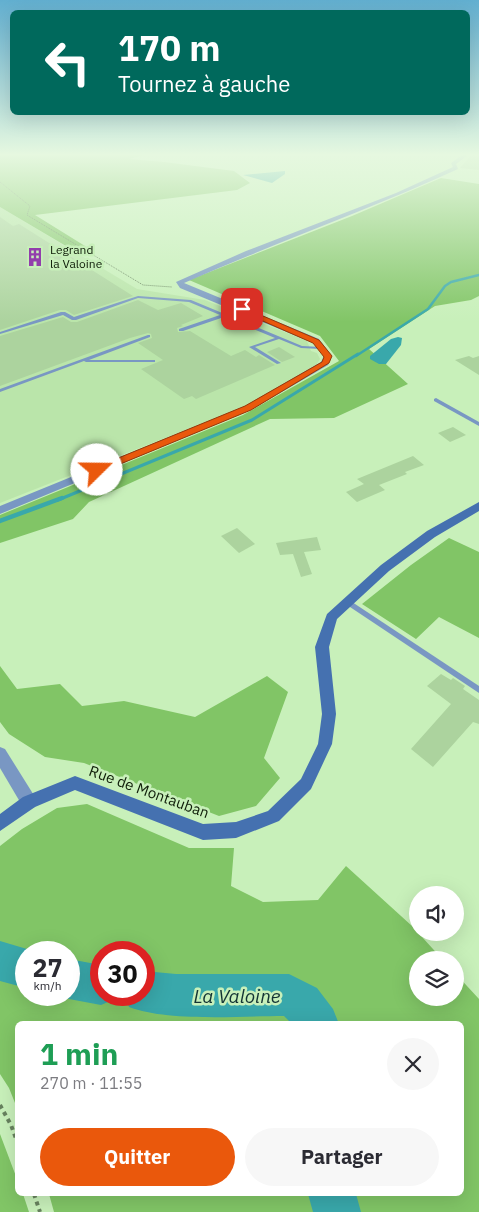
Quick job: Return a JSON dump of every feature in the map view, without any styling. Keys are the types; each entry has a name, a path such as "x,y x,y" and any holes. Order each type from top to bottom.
{"street":[{"path":"0,510 248,408 325,363 328,356 316,341 183,286 180,282 359,210"},
{"name":"Rue de Montauban","path":"0,823 29,802 75,783 203,832 236,830 273,816 306,784 325,744 329,714 322,647 331,616 385,568 431,534 479,506"},
{"path":"0,754 29,802"}],"lane":[{"path":"0,333 63,312 74,319 138,297 190,301 301,347 321,348"},
{"path":"181,330 224,315"},
{"path":"0,391 148,336"},
{"path":"278,338 251,348 279,364"},
{"path":"80,361 153,361"},
{"path":"436,400 479,424"},
{"path":"346,601 479,690"}],"path":[{"path":"29,210 27,215 143,285 183,286"},
{"path":"0,1105 15,1136"},
{"path":"35,1196 40,1212"}],"shaded area":[{"path":"0,210 4,210 137,289 205,300 307,341 311,351 317,353 320,359 317,364 246,406 0,503"},
{"path":"4,210 79,210 35,215 85,246 71,249"},
{"path":"367,210 479,210 479,296 471,300 435,306 369,349 408,384 334,418 270,419 89,502 73,519 0,543 0,515 243,415 339,361 320,336 189,280"},
{"path":"449,538 479,552 479,638 439,617 416,639 362,604 411,565"},
{"path":"0,666 17,689 60,684 82,706 124,701 195,717 267,676 288,692 264,758 280,778 256,806 219,816 84,763 45,757 9,734 0,722"},
{"path":"87,804 189,848 234,848 231,886 263,902 318,900 346,866 409,923 409,941 426,941 435,951 409,951 409,1006 464,1006 464,983 479,999 479,1212 54,1212 50,1196 464,1196 464,1021 15,1021 15,1103 9,1088 0,1074 0,846 22,829 57,808"},
{"path":"0,1134 15,1174 15,1196 24,1196 29,1212 0,1212"}],"water":[{"path":"402,338 401,345 386,364 379,364 370,359 370,356 391,339"}],"building":[{"name":"Legrand la Valoine","path":"0,217 13,226 19,224 133,296 74,315 66,310 60,310 0,330"},
{"path":"138,300 158,310 181,303 203,316 181,325 183,326 177,328 178,332 190,331 231,356 245,350 256,357 259,355 275,365 196,399 192,396 184,399 141,369 163,360 138,343 152,338 151,334 148,333 0,386 0,336 63,317 71,322 77,322"},
{"path":"279,347 295,357 282,362 267,352"},
{"path":"469,356 473,358 479,356 479,375 455,360"},
{"path":"453,427 466,435 450,442 438,433"},
{"path":"413,456 424,465 379,485 385,490 357,502 346,492 364,484 357,479"},
{"path":"237,528 255,544 239,553 221,536"},
{"path":"317,537 321,550 304,552 312,574 301,577 293,554 280,555 276,543"},
{"path":"441,674 451,680 453,678 465,686 463,689 479,700 479,724 473,722 433,767 411,749 451,704 427,686"}],"waterway":[{"path":"356,356 428,309 445,286 451,282 479,275"},
{"path":"58,500 252,420 358,354"},
{"path":"0,521 62,498"},
{"name":"La Valoine","path":"0,961 15,965"},
{"name":"La Valoine","path":"80,981 90,983"},
{"name":"La Valoine","path":"155,993 176,995 289,995 302,1003 316,1021"},
{"name":"La Valoine","path":"333,1196 337,1212"}],"place":[{"name":"Legrand la Valoine","path":"35,257"}],"route":[{"path":"97,470 248,408 325,363 328,356 316,341 242,309"}]}
